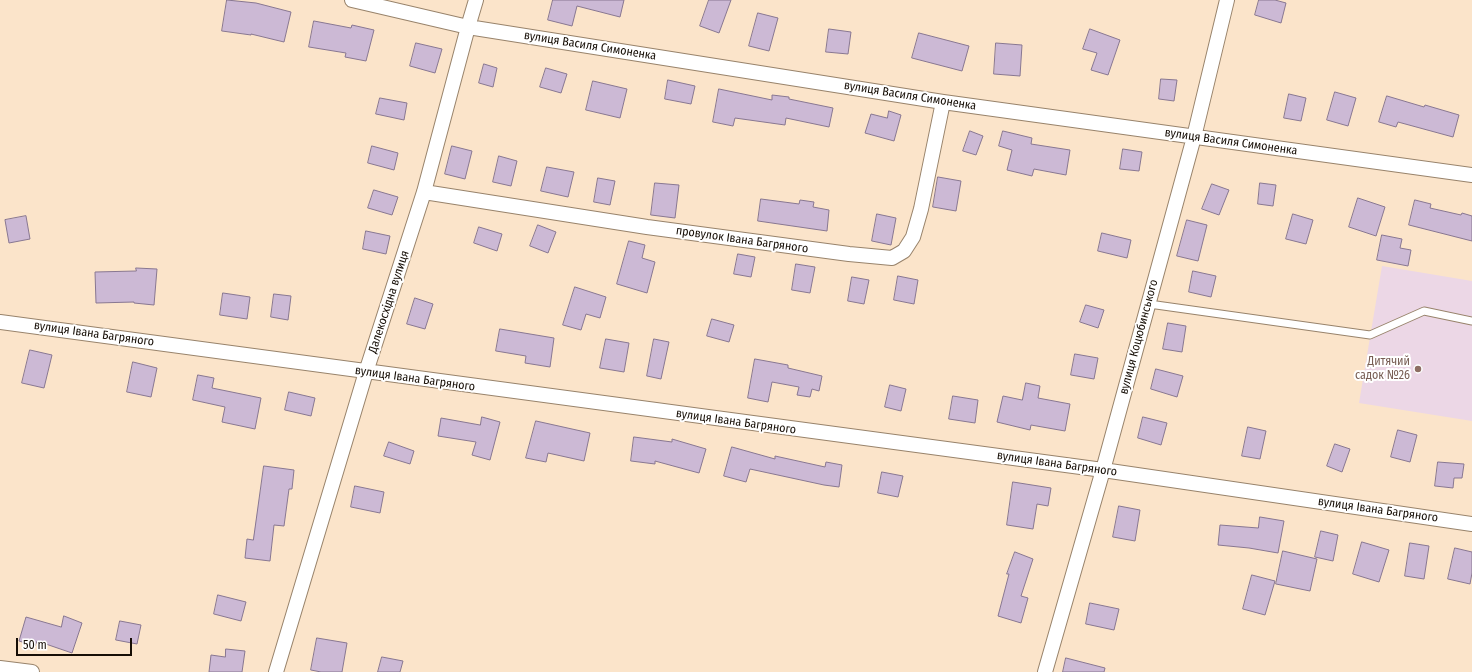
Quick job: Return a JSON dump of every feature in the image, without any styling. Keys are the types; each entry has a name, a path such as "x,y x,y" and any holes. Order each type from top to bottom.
{"street":[{"name":"вулиця Василя Симоненка","path":"352,0 468,27 943,102 1472,175"},
{"name":"Далекосхідна вулиця","path":"276,672 366,372 424,192 476,0"},
{"name":"вулиця Коцюбинського","path":"1045,672 1103,470 1194,137 1227,0"},
{"name":"провулок Івана Багряного","path":"424,192 647,227 849,254 892,258 904,251 913,237 921,209 943,102"},
{"name":"вулиця Івана Багряного","path":"0,322 1103,470 1472,524"},
{"path":"0,668 29,672"}],"lane":[{"path":"1148,304 1370,335 1424,311 1472,321"}],"shaded area":[{"name":"Дитячий садок №26","path":"1382,266 1472,281 1472,421 1359,403"}],"building":[{"path":"227,0 256,3 291,12 284,42 251,34 222,31"},
{"path":"553,0 624,0 620,17 577,6 572,26 548,20"},
{"path":"709,0 731,0 719,33 700,26"},
{"path":"1259,0 1275,0 1286,3 1281,23 1255,15"},
{"path":"758,13 778,18 769,51 749,46"},
{"path":"314,21 351,28 352,25 374,30 366,61 345,57 346,53 309,47"},
{"path":"829,29 851,32 848,54 826,52"},
{"path":"1090,29 1120,40 1108,75 1091,70 1097,53 1083,49"},
{"path":"919,33 969,46 962,71 912,58"},
{"path":"416,43 442,49 435,73 410,66"},
{"path":"996,43 1022,45 1020,76 994,74"},
{"path":"484,64 497,68 493,87 479,83"},
{"path":"546,68 567,74 561,93 540,87"},
{"path":"1161,79 1177,80 1174,101 1159,99"},
{"path":"668,80 695,86 691,104 665,99"},
{"path":"593,81 627,89 620,118 586,110"},
{"path":"719,89 772,100 772,95 789,97 789,99 833,108 829,127 786,118 785,125 735,118 733,126 713,122"},
{"path":"1335,92 1356,98 1348,126 1327,120"},
{"path":"1289,94 1306,98 1301,121 1284,118"},
{"path":"1387,96 1459,115 1453,137 1398,122 1396,127 1379,122"},
{"path":"380,98 407,103 404,120 376,114"},
{"path":"889,111 901,115 894,141 865,133 871,114 887,118"},
{"path":"970,131 983,136 976,155 963,151"},
{"path":"1003,131 1032,138 1031,144 1070,150 1066,175 1034,169 1032,176 1007,170 1012,150 999,146"},
{"path":"372,146 398,153 394,170 368,163"},
{"path":"452,146 472,151 465,179 445,174"},
{"path":"1123,149 1142,152 1139,171 1120,169"},
{"path":"499,156 517,161 511,186 493,182"},
{"path":"547,167 574,172 568,197 541,191"},
{"path":"938,177 961,181 956,211 933,207"},
{"path":"598,178 615,181 610,205 594,202"},
{"path":"655,183 679,185 675,218 651,215"},
{"path":"1260,183 1276,185 1273,206 1258,204"},
{"path":"1212,184 1229,190 1219,215 1202,209"},
{"path":"374,190 398,197 392,215 368,208"},
{"path":"1358,198 1385,207 1376,236 1349,227"},
{"path":"761,199 799,204 800,200 814,202 813,207 829,210 827,231 758,221"},
{"path":"1415,200 1431,204 1430,208 1472,216 1472,241 1409,225"},
{"path":"877,214 896,218 891,245 872,241"},
{"path":"1293,214 1313,220 1306,244 1286,239"},
{"path":"26,216 30,239 9,243 5,220"},
{"path":"1187,220 1207,225 1198,261 1177,256"},
{"path":"538,225 556,232 548,253 530,246"},
{"path":"479,227 502,234 497,251 474,243"},
{"path":"366,231 390,236 386,254 363,249"},
{"path":"1102,233 1131,240 1127,258 1098,251"},
{"path":"1382,235 1402,239 1400,248 1411,250 1408,266 1377,260"},
{"path":"629,241 645,245 642,258 655,262 647,293 617,284"},
{"path":"738,254 755,257 751,277 734,274"},
{"path":"796,264 815,267 810,293 792,290"},
{"path":"136,268 157,269 154,305 134,302 96,303 95,272 136,271"},
{"path":"1193,271 1216,276 1211,297 1189,292"},
{"path":"898,276 918,280 914,304 894,300"},
{"path":"852,277 869,280 864,304 848,301"},
{"path":"575,287 606,297 600,318 586,314 581,330 563,325"},
{"path":"223,293 250,297 247,319 220,315"},
{"path":"274,294 291,296 288,320 271,317"},
{"path":"415,298 433,304 425,329 407,324"},
{"path":"1086,305 1104,310 1098,328 1080,322"},
{"path":"712,319 734,325 729,342 707,336"},
{"path":"1168,323 1186,326 1182,352 1163,349"},
{"path":"500,329 554,338 550,367 525,363 526,356 496,351"},
{"path":"606,339 629,343 624,372 600,368"},
{"path":"654,339 669,342 661,379 647,376"},
{"path":"30,350 52,355 44,388 22,383"},
{"path":"1075,354 1098,358 1094,379 1071,375"},
{"path":"755,359 788,365 788,368 822,376 819,391 812,389 810,397 797,395 799,387 772,382 768,402 748,398"},
{"path":"133,362 157,368 151,397 127,392"},
{"path":"1156,369 1183,376 1177,397 1151,389"},
{"path":"198,375 214,378 212,388 261,398 255,429 222,422 225,407 193,400"},
{"path":"1026,383 1040,386 1038,398 1070,404 1065,431 1031,425 1030,430 997,422 1003,396 1022,400"},
{"path":"890,385 906,389 901,411 885,407"},
{"path":"289,392 315,398 311,416 285,410"},
{"path":"953,396 978,400 975,423 949,419"},
{"path":"482,417 500,422 490,460 472,455 476,442 438,436 441,418 480,425"},
{"path":"1143,417 1167,423 1161,445 1138,438"},
{"path":"536,421 590,433 584,461 548,453 546,462 526,458"},
{"path":"1248,427 1266,431 1260,459 1242,456"},
{"path":"1398,430 1417,435 1410,462 1391,457"},
{"path":"634,437 672,442 672,439 706,449 699,473 655,461 655,464 631,461"},
{"path":"389,442 414,451 410,464 384,456"},
{"path":"1335,444 1350,449 1342,472 1327,466"},
{"path":"732,447 775,459 775,456 825,467 826,462 842,465 839,487 750,469 746,482 724,476"},
{"path":"1438,462 1464,464 1462,478 1454,478 1453,488 1435,486"},
{"path":"264,466 294,470 292,489 289,489 284,526 274,525 270,561 245,558 247,539 253,540"},
{"path":"882,472 903,476 898,497 878,493"},
{"path":"1013,482 1051,488 1048,506 1037,504 1033,529 1007,525"},
{"path":"355,486 384,492 380,513 351,507"},
{"path":"1119,506 1140,510 1135,541 1113,537"},
{"path":"1260,517 1284,521 1278,553 1218,545 1220,525 1258,528"},
{"path":"1321,531 1338,535 1333,561 1315,557"},
{"path":"1362,542 1389,550 1379,582 1353,574"},
{"path":"1410,543 1429,546 1424,579 1405,576"},
{"path":"1455,548 1472,552 1472,573 1470,584 1448,579"},
{"path":"1283,551 1317,559 1310,591 1276,584"},
{"path":"1015,552 1033,559 1021,596 1028,598 1021,623 998,616 1009,574 1007,574"},
{"path":"1252,575 1275,581 1265,615 1243,609"},
{"path":"218,595 246,602 241,621 214,614"},
{"path":"1090,603 1119,609 1114,630 1086,624"},
{"path":"64,616 82,623 72,653 37,641 35,646 19,641 26,617 61,627"},
{"path":"120,621 141,625 137,644 116,640"},
{"path":"317,638 347,643 342,672 321,672 311,670"},
{"path":"226,649 245,651 242,672 209,672 211,655 225,657"},
{"path":"382,657 403,661 400,672 378,672"},
{"path":"1066,658 1105,668 1104,672 1063,672"}],"place":[{"name":"Дитячий садок №26","path":"1418,369"}]}
